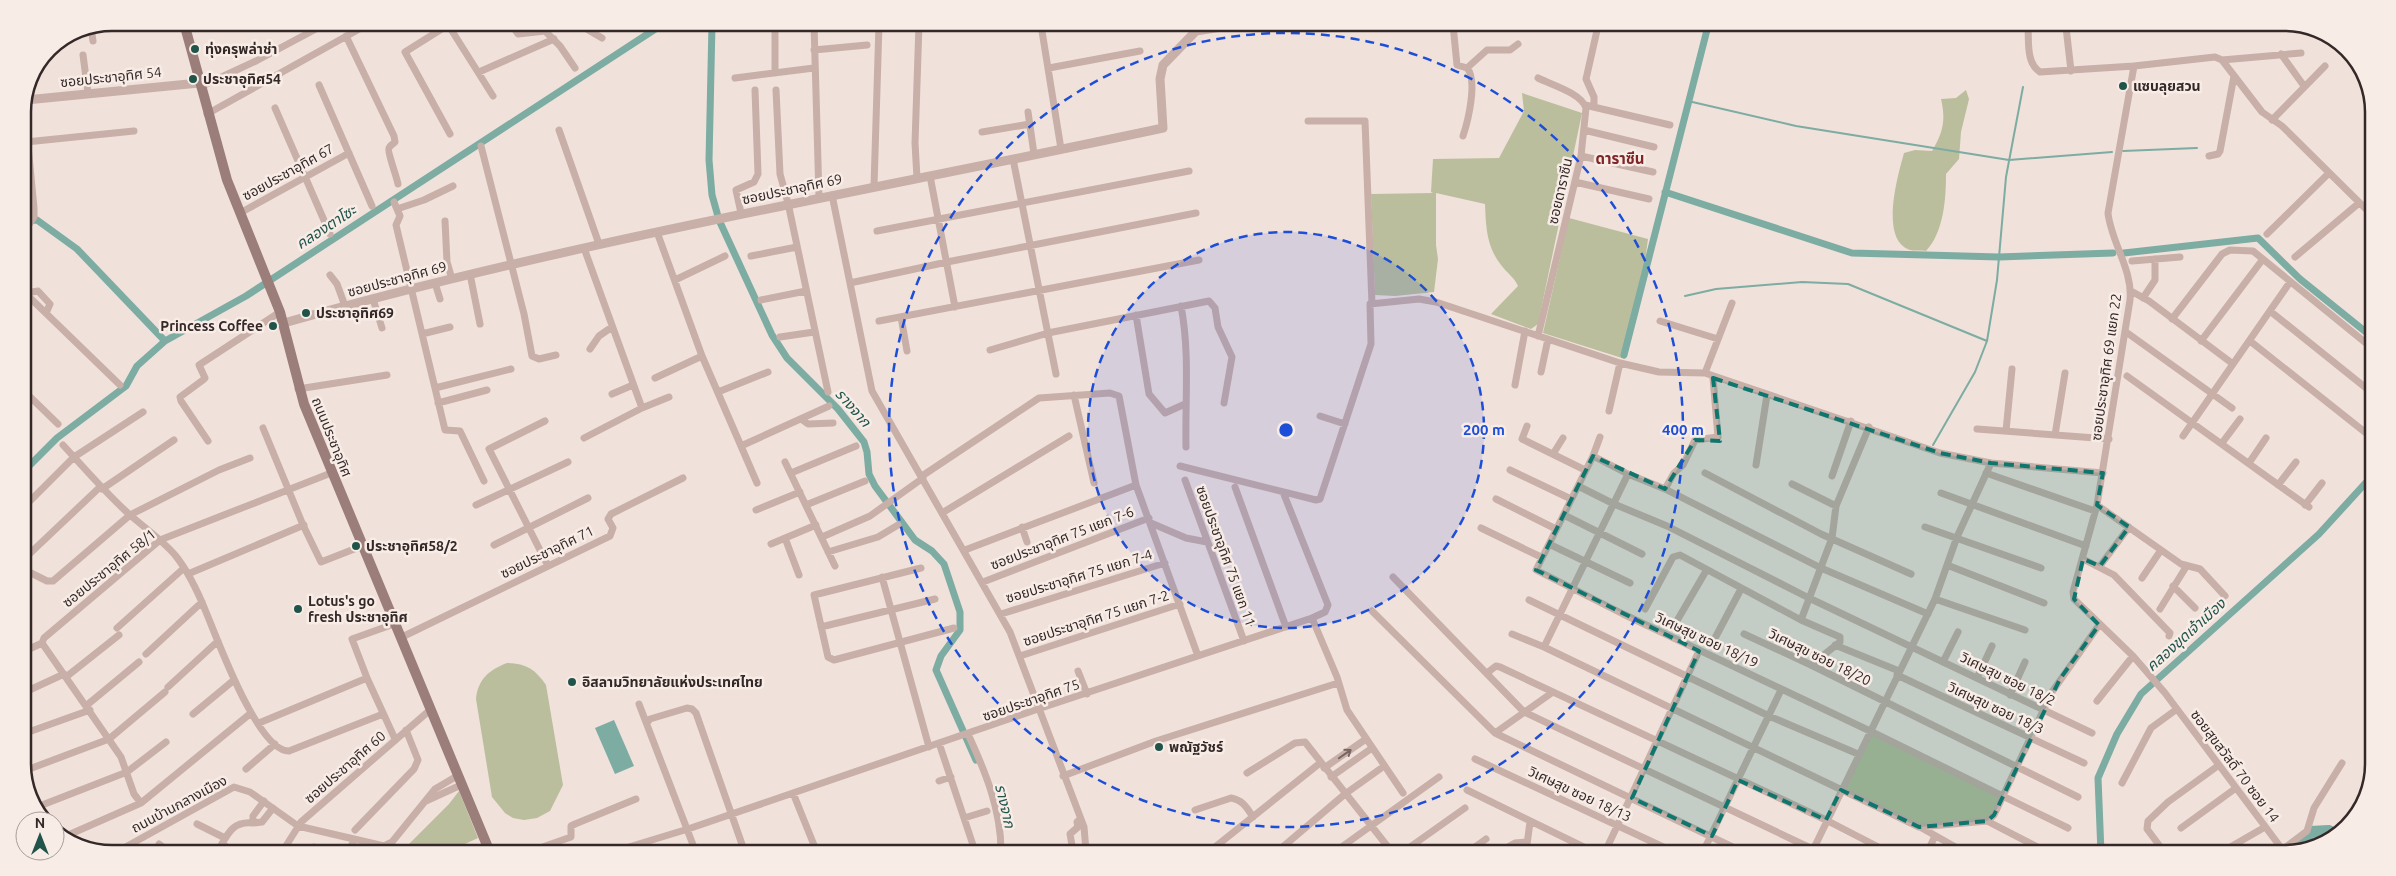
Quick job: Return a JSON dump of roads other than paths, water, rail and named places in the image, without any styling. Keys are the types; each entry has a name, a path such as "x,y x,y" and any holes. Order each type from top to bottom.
{"main road":[{"name":"ถนนประชาอุทิศ","path":"186,31 207,114 227,180 284,323 298,389 331,473 487,845"}],"street":[{"path":"200,85 256,61 311,31"},
{"path":"207,114 355,31"},
{"path":"436,31 405,52 450,134"},
{"path":"452,31 493,96"},
{"path":"516,31 518,34 545,31 554,39 576,68"},
{"path":"590,31 602,38"},
{"path":"775,31 775,73"},
{"path":"814,31 820,197"},
{"path":"874,186 879,31"},
{"path":"917,178 915,143 919,31"},
{"path":"1042,31 1061,149"},
{"name":"ซอยประชาอุทิศ 69","path":"284,323 512,263 788,203 1163,128 1160,79 1163,65 1196,31"},
{"path":"1454,31 1457,65 1467,68 1472,76 1471,97 1463,136"},
{"path":"1594,107 1594,97 1586,79 1597,31"},
{"path":"2028,31 2030,59 2036,69 2046,73 2215,57 2222,60 2301,53"},
{"path":"2066,31 2071,71"},
{"path":"92,34 93,41"},
{"path":"346,36 394,136 394,142 388,150 398,184"},
{"path":"479,72 554,39"},
{"path":"1467,68 1487,50 1510,50 1518,44"},
{"path":"814,50 867,45"},
{"path":"1049,68 1140,51"},
{"path":"2281,54 2304,86"},
{"path":"83,55 88,93"},
{"path":"2222,60 2262,112 2282,126 2365,208"},
{"name":"ซอยประชาอุทิศ 69 แยก 22","path":"2134,66 2108,213 2109,229 2131,291 2109,439 2096,508 2073,592 2074,599 2143,668"},
{"path":"2272,120 2325,66"},
{"path":"735,78 814,68"},
{"path":"2209,156 2218,154 2220,151 2234,76"},
{"path":"1538,78 1576,97 1585,105 1670,125"},
{"name":"ซอยประชาอุทิศ 54","path":"33,98 200,85"},
{"path":"319,85 372,206"},
{"path":"741,213 736,190 754,182 758,174 754,90"},
{"path":"776,90 780,174 788,203 828,392"},
{"name":"ซอยดาราซีน","path":"1538,336 1581,156 1585,105"},
{"path":"275,108 330,234"},
{"path":"1028,112 1034,154"},
{"path":"1180,466 1316,500 1320,499 1371,344 1369,308 1372,304 1365,122 1308,120"},
{"path":"982,132 1030,124"},
{"path":"559,130 598,244"},
{"path":"1584,130 1654,147"},
{"path":"31,141 134,131"},
{"path":"481,146 512,263 532,356 539,359 556,355"},
{"name":"ซอยประชาอุทิศ 67","path":"240,213 349,153"},
{"path":"1581,156 1654,172"},
{"path":"1013,159 1056,374"},
{"path":"877,231 1189,171"},
{"path":"2267,234 2329,173"},
{"path":"930,176 955,306"},
{"path":"1575,182 1648,199"},
{"path":"31,183 33,199 31,222"},
{"path":"452,186 424,200 396,206 400,218 396,225 445,430 460,431 484,481"},
{"path":"832,195 872,390 1001,614 1020,656 1063,776 1084,827 1086,845"},
{"path":"2295,257 2360,203"},
{"path":"850,284 947,262 1196,213"},
{"path":"445,221 447,262 452,279"},
{"path":"657,232 702,356 757,483"},
{"path":"751,256 797,247"},
{"path":"584,248 642,408"},
{"path":"2172,319 2222,254 2230,250 2242,249 2253,251 2263,258 2365,342"},
{"path":"674,280 725,256"},
{"path":"2132,261 2180,257"},
{"path":"2201,340 2263,258"},
{"path":"2144,298 2155,280 2154,259"},
{"path":"879,321 1199,260"},
{"path":"470,274 480,324"},
{"path":"330,275 340,291 345,306"},
{"path":"2183,436 2290,282"},
{"path":"435,283 440,299"},
{"path":"31,290 38,291 50,304 46,313 120,385"},
{"path":"761,300 806,291"},
{"path":"2131,291 2144,298 2233,364"},
{"path":"373,299 382,328"},
{"path":"1372,304 1427,299 1620,363 1659,372 1704,373 1714,378 1869,427 1940,453 1991,463 2102,472"},
{"path":"990,350 1048,333 1207,301 1212,302 1215,308 1218,327 1232,357 1224,404"},
{"path":"1704,373 1732,304"},
{"path":"1181,306 1188,360 1186,447"},
{"path":"2270,311 2365,385"},
{"path":"208,441 180,397 204,380 199,365 280,312"},
{"path":"1136,315 1151,398 1165,414 1186,404"},
{"path":"900,317 907,351"},
{"path":"1660,322 1718,339"},
{"path":"422,334 450,326"},
{"path":"590,349 598,336 612,327"},
{"path":"780,338 814,332"},
{"path":"1515,385 1525,332"},
{"path":"2126,332 2232,408"},
{"path":"1540,372 1548,339"},
{"path":"2250,340 2365,432"},
{"path":"655,378 702,356"},
{"path":"1609,411 1620,363"},
{"path":"435,388 511,369"},
{"path":"2006,431 2012,369"},
{"path":"718,392 768,372"},
{"path":"2054,435 2064,373"},
{"path":"298,389 387,376"},
{"path":"2127,376 2307,506 2322,483"},
{"path":"1665,489 1674,473 1683,465 1695,440 1718,438 1714,378"},
{"path":"612,394 633,385"},
{"path":"438,403 487,390"},
{"path":"822,537 876,512 923,477 1039,398 1110,393 1119,396 1136,485 1198,656"},
{"path":"1074,395 1094,483"},
{"path":"1756,465 1766,395"},
{"path":"584,438 642,408 669,397"},
{"path":"31,398 58,424"},
{"path":"741,446 829,406"},
{"path":"31,500 74,457 143,412"},
{"path":"1320,416 1345,424"},
{"path":"801,419 805,423 833,423"},
{"path":"2222,443 2240,419"},
{"path":"545,421 489,449 548,566"},
{"path":"1832,476 1851,421"},
{"path":"1527,426 1522,439 1586,470"},
{"path":"1801,620 1832,538 1836,506 1869,427"},
{"path":"263,428 303,525 321,562 362,546"},
{"path":"1977,429 2109,439"},
{"path":"942,513 1069,436"},
{"path":"1482,528 1541,558 1593,456 1600,437"},
{"path":"1553,454 1562,438"},
{"path":"2249,463 2266,438"},
{"path":"31,553 101,488 174,440"},
{"path":"64,445 101,488 160,540 186,571 202,602 234,680 251,713 283,752 289,752 383,714"},
{"path":"791,473 856,446"},
{"path":"1593,456 1628,474 1665,489 1821,568 1928,614"},
{"path":"31,573 53,581 130,515 219,470 250,458"},
{"path":"476,506 568,462"},
{"path":"785,462 835,566"},
{"path":"2278,485 2296,462"},
{"path":"1817,845 1826,820 1898,673 1913,647 1935,599 1957,537 1991,463"},
{"path":"1510,470 1571,499"},
{"name":"ซอยประชาอุทิศ 58/1","path":"31,648 42,643 44,638 160,540 331,473"},
{"path":"1705,473 1832,538 1911,574"},
{"path":"1986,473 2096,508 2129,527 2186,567 2196,566 2225,596"},
{"path":"1544,647 1628,474"},
{"name":"ซอยประชาอุทิศ 71","path":"400,638 610,536 613,528 608,519 611,514 683,478"},
{"name":"ซอยประชาอุทิศ 75 แยก 11","path":"1185,480 1244,641"},
{"path":"806,505 865,481"},
{"path":"1792,484 1836,506"},
{"path":"964,550 1136,485"},
{"name":"วิเศษสุข ซอย 18/2","path":"1578,486 1614,504 1667,526 1809,598 2092,733"},
{"path":"1235,488 1286,627"},
{"path":"756,510 800,492"},
{"name":"ซอยประชาอุทิศ 75","path":"635,845 968,734 1038,708 1087,694 1286,627 1325,612 1328,605 1283,492"},
{"path":"1941,493 2086,546"},
{"path":"494,545 588,498"},
{"path":"1496,499 1556,529"},
{"path":"1564,515 1642,554"},
{"path":"1150,521 1186,538 1207,542"},
{"name":"ซอยประชาอุทิศ 75 แยก 7-6","path":"983,582 1150,521"},
{"path":"31,690 65,675 186,571 303,525"},
{"path":"771,544 816,525"},
{"path":"828,552 878,537 898,525"},
{"path":"1925,526 2042,568"},
{"path":"1022,527 1027,542"},
{"path":"2100,566 2129,527"},
{"path":"785,538 799,575"},
{"path":"1549,544 1630,583"},
{"path":"2142,578 2160,550"},
{"path":"1644,608 1673,557 1680,555 1740,589 1801,620 1840,637 1840,642 1811,664"},
{"name":"วิเศษสุข ซอย 18/19","path":"1541,558 1536,570 1573,589 1699,651 2002,794 2068,828"},
{"path":"2083,559 2100,566 2114,576 2170,633 2169,636"},
{"name":"ซอยประชาอุทิศ 75 แยก 7-4","path":"1001,614 1165,562"},
{"path":"1947,565 2044,603"},
{"path":"2160,608 2186,567"},
{"path":"921,568 817,593 814,598 830,659 954,628"},
{"path":"1678,619 1706,571"},
{"path":"882,577 929,747"},
{"path":"1393,577 1524,712 1644,771 1726,807 1801,845"},
{"path":"2173,586 2195,608"},
{"path":"1714,640 1740,589"},
{"path":"821,627 935,599"},
{"path":"1935,599 2025,630"},
{"path":"1529,600 1769,716 1858,754"},
{"path":"146,654 202,602"},
{"name":"ซอยประชาอุทิศ 75 แยก 7-2","path":"1020,656 1180,604"},
{"path":"1372,611 1495,733 1729,845"},
{"path":"1312,618 1347,710 1403,793"},
{"path":"394,624 352,639 367,678 395,739"},
{"path":"1919,827 1987,821 1994,816 2002,794 2060,678 2099,625"},
{"path":"1943,662 1958,632"},
{"path":"1512,634 1544,647 1919,827 1952,845"},
{"name":"วิเศษสุข ซอย 18/20","path":"1744,634 1811,664 2078,797"},
{"path":"31,768 109,738 218,641"},
{"path":"42,643 109,738 127,772 134,794 141,804"},
{"name":"วิเศษสุข ซอย 18/3","path":"1835,645 1898,673 2084,763"},
{"path":"1977,678 1992,646"},
{"path":"1608,845 1632,798 1699,651"},
{"path":"2097,701 2133,656"},
{"path":"31,731 89,708 140,662"},
{"path":"2010,695 2026,662"},
{"path":"1486,673 1496,666 1500,667 1826,820 1874,845"},
{"name":"ซอยสุขสวัสดิ์ 70 ซอย 14","path":"2143,668 2165,693 2279,845"},
{"path":"1078,671 1087,694"},
{"path":"259,723 367,678"},
{"path":"193,714 234,680"},
{"path":"1063,776 1156,741 1338,683"},
{"path":"1707,845 1781,690"},
{"path":"1495,733 1553,692"},
{"path":"639,704 694,845"},
{"path":"647,723 650,718 692,709 696,713 742,845"},
{"path":"2122,783 2152,728 2177,709"},
{"name":"ซอยประชาอุทิศ 60","path":"286,845 298,826 430,710"},
{"path":"72,833 141,804 251,713"},
{"path":"356,830 414,769 418,760 406,730"},
{"path":"968,734 990,783 1001,845"},
{"path":"1218,845 1322,766 1366,739"},
{"path":"1247,773 1300,741 1305,742 1322,766 1386,845"},
{"path":"43,805 127,772 166,742"},
{"path":"939,743 973,845"},
{"path":"246,769 275,744"},
{"path":"1331,777 1372,748"},
{"name":"วิเศษสุข ซอย 18/13","path":"1475,759 1659,845"},
{"path":"2291,844 2307,832 2314,808 2342,763"},
{"path":"2159,845 2147,829 2148,821 2168,802 2219,765"},
{"path":"1285,845 1345,794 1380,769"},
{"path":"1345,845 1439,777"},
{"path":"939,781 951,778"},
{"name":"ถนนบ้านกลางเมือง","path":"386,845 392,842 426,802 459,780"},
{"name":"ถนนบ้านกลางเมือง","path":"129,845 234,787 242,788 264,801 298,826 372,845"},
{"path":"2181,828 2236,788"},
{"path":"1467,790 1579,845"},
{"path":"793,793 814,845"},
{"path":"1196,810 1231,798 1242,802 1253,817"},
{"path":"549,845 572,837 572,826 575,824 636,799"},
{"path":"253,823 253,816 264,801"},
{"path":"197,824 222,844 233,827 239,823 262,822 273,808"},
{"path":"1413,845 1465,808"},
{"path":"964,818 988,811"},
{"path":"1072,845 1070,834 1078,827 1077,822 1080,819"},
{"path":"1987,821 2034,845"},
{"path":"1511,845 1526,842 1530,822"},
{"path":"2234,845 2265,827"},
{"path":"1931,845 1936,836"},
{"path":"1478,845 1486,839"},
{"path":"352,845 354,840"}],"water":[{"path":"614,720 634,766 615,774 595,728"}],"waterway":[{"name":"คลองตาโซะ","path":"31,464 57,438 126,386 137,366 165,341 246,296 652,31"},
{"name":"รางจาก","path":"712,31 709,160 712,195 719,220 772,335 787,358 838,409 864,442 869,474 875,486 915,540 932,551 944,564 960,612 960,630 941,656 936,670 976,760"},
{"path":"1624,355 1707,31"},
{"path":"1933,445 1975,372 1987,341 1997,280 2006,177 2023,87"},
{"path":"1688,101 1796,126 2009,160 2112,152"},
{"path":"2123,151 2197,148"},
{"path":"1665,192 1852,253 1999,257 2113,253"},
{"path":"31,220 37,220 77,249 165,341"},
{"path":"2124,253 2258,238 2300,279 2365,331"},
{"path":"1685,296 1716,289 1802,282 1848,284 1987,341"},
{"name":"คลองขุดเจ้าเมือง","path":"2101,845 2098,778 2117,734 2141,694 2319,534 2365,484"},
{"path":"2305,841 2310,832 2328,831"}],"place":[{"name":"ทุ่งครุพล่าช่า","path":"195,49"},
{"name":"ประชาอุทิศ54","path":"193,79"},
{"name":"แซบลุยสวน","path":"2123,86"},
{"name":"ประชาอุทิศ69","path":"306,313"},
{"name":"Princess Coffee","path":"273,326"},
{"name":"ประชาอุทิศ58/2","path":"356,546"},
{"name":"Lotus's go fresh ประชาอุทิศ","path":"298,609"},
{"name":"อิสลามวิทยาลัยแห่งประเทศไทย","path":"572,682"},
{"name":"พณัฐวัชร์","path":"1159,747"}],"district":[{"name":"ดาราซีน","path":"1620,159"}]}
